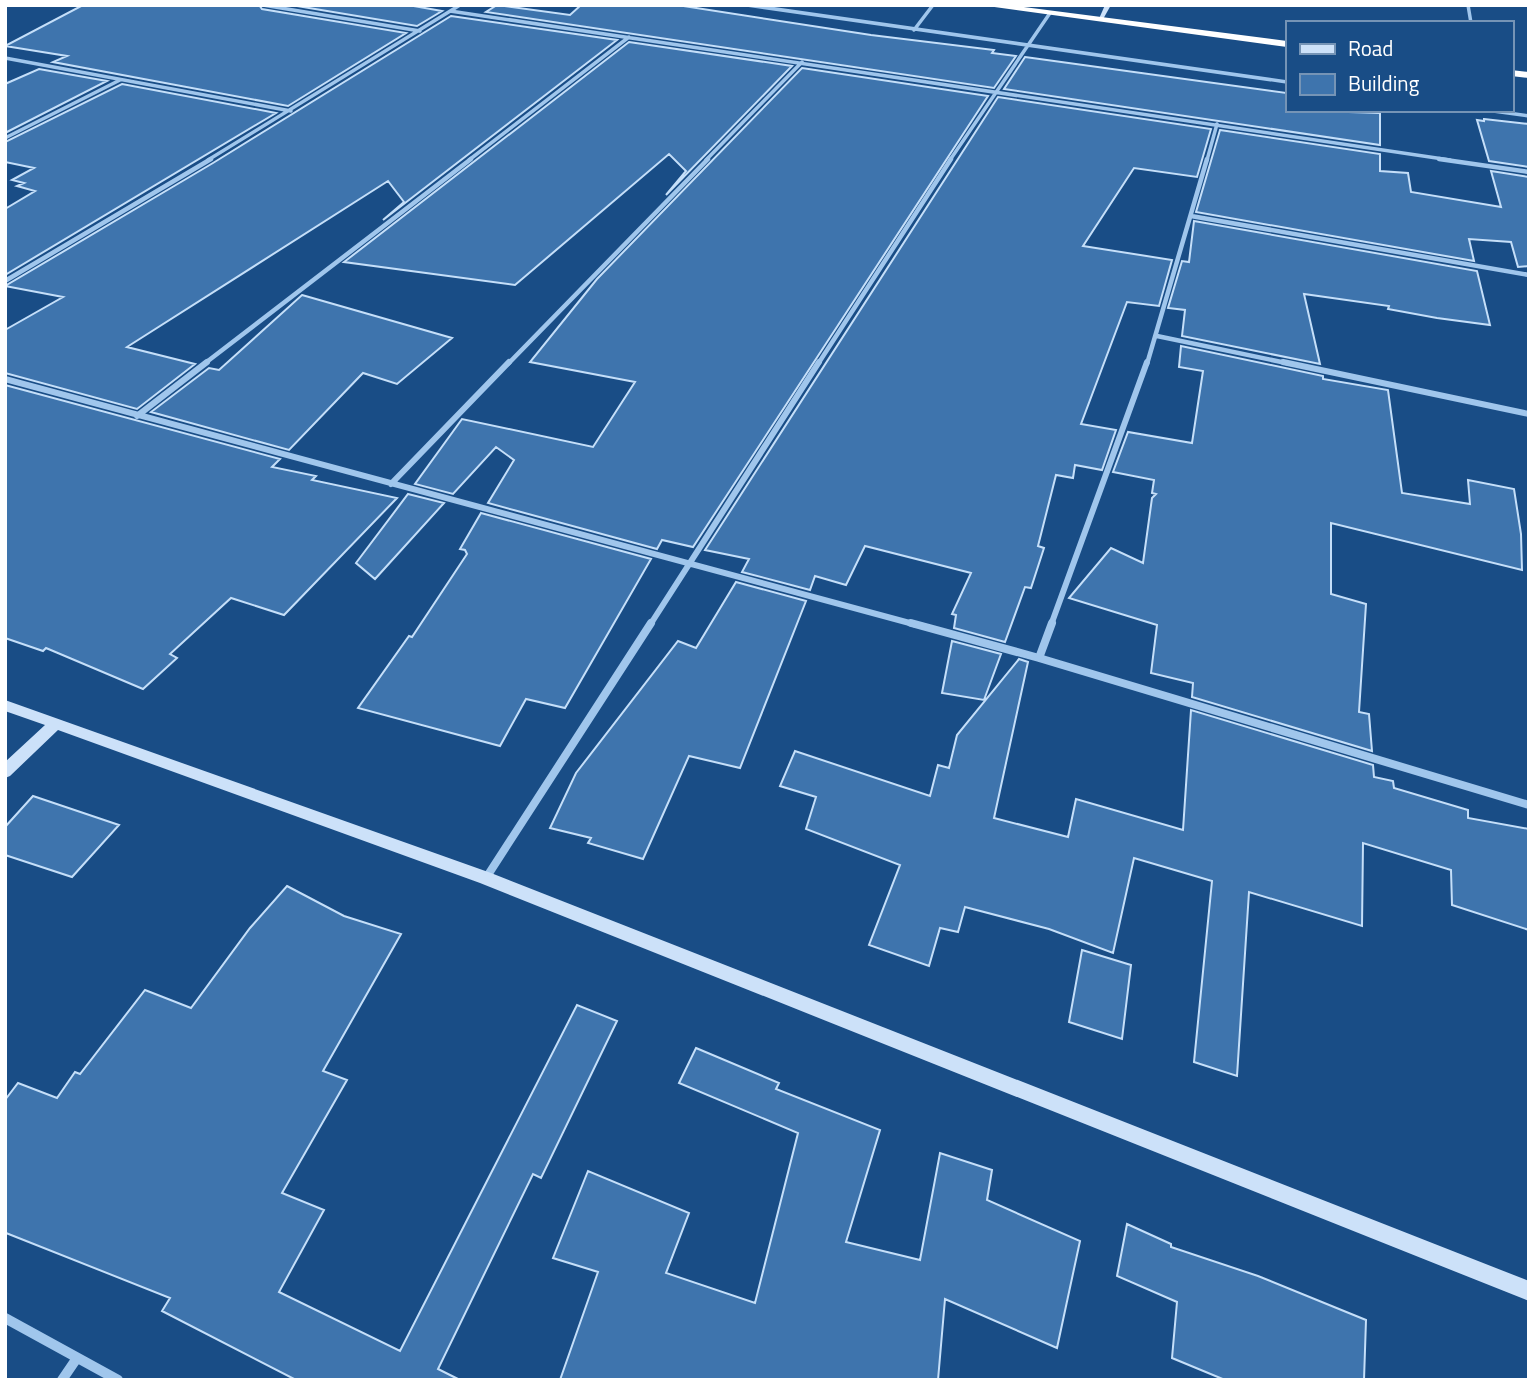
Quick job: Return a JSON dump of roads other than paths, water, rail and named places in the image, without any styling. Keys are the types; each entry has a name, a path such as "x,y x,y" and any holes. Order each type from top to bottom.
{"highway":[{"path":"985,5 1286,44"}],"street":[{"path":"263,5 420,31"},
{"path":"5,282 291,111 460,5"},
{"path":"747,5 1286,82"},
{"path":"914,30 933,5"},
{"path":"1100,20 1108,5"},
{"path":"450,10 1529,172"},
{"path":"485,878 995,90 1050,13"},
{"path":"137,416 629,37"},
{"path":"5,58 291,111"},
{"path":"391,484 802,62"},
{"path":"5,138 120,80"},
{"path":"1500,112 1529,116"},
{"path":"1039,658 1157,336 1217,124"},
{"path":"1191,216 1529,275"},
{"path":"1157,336 1529,414"},
{"path":"5,379 1039,658 1529,806"},
{"path":"5,705 485,878 1529,1292"},
{"path":"5,772 55,724"},
{"path":"5,1318 118,1380"},
{"path":"62,1380 77,1358"}]}
